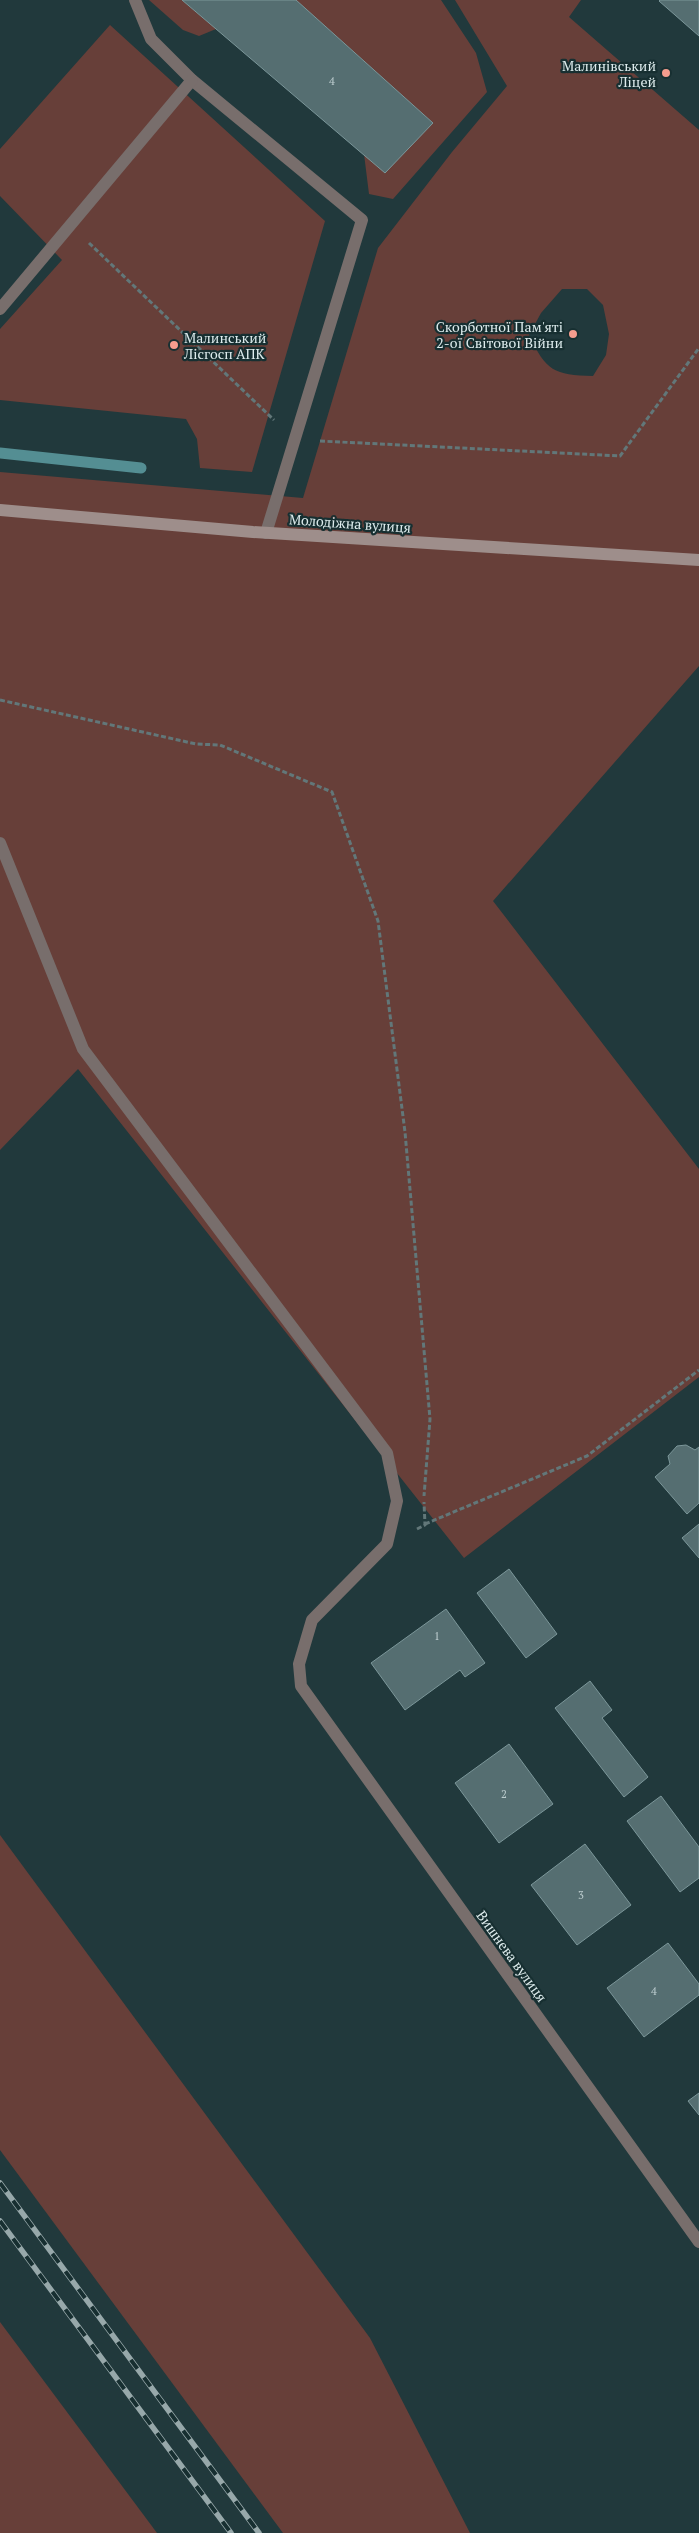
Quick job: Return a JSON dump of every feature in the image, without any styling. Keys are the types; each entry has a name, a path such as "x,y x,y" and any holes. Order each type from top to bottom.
{"street":[{"path":"134,0 150,38 192,80 362,220 266,533"},
{"path":"0,309 192,80"},
{"name":"Молодіжна вулиця","path":"0,510 266,533 699,560"},
{"path":"0,843 83,1049 387,1453 397,1501 387,1544"},
{"name":"Вишнева вулиця","path":"387,1544 312,1620 299,1664 301,1686 699,2242"}],"path":[{"path":"70,225 294,440 620,456 699,348"},
{"path":"0,700 196,744 220,745 332,792 378,921 404,1122 430,1419 423,1485 425,1524"},
{"path":"387,1544 425,1524 587,1456 699,1370"}],"shaded area":[{"path":"149,0 182,0 216,29 199,36 183,30"},
{"path":"296,0 441,0 476,53 487,92 393,199 369,194 364,154 433,123"},
{"path":"455,0 581,0 569,17 699,130 699,666 493,901 699,1169 699,1377 464,1558 78,1069 0,1150 0,472 303,498 378,248 452,152 507,86","holes":["562,289 587,289 603,305 609,334 606,355 593,376 560,372 546,364 529,335 541,313"]},
{"path":"110,25 325,221 252,472 200,468 197,439 186,419 0,400 0,329 62,260 0,196 0,149"},
{"path":"0,1835 370,2338 470,2533 283,2533 0,2150"},
{"path":"0,2322 157,2533 0,2533"}],"building":[{"path":"182,0 296,0 433,123 385,173"},
{"path":"699,0 699,36 659,1"},
{"path":"686,1445 695,1450 699,1447 699,1503 687,1514 655,1477 670,1464 668,1456 677,1446"},
{"path":"699,1524 699,1558 682,1538"},
{"path":"509,1569 557,1634 526,1658 477,1593"},
{"path":"446,1609 485,1663 465,1677 460,1670 405,1710 371,1663"},
{"path":"590,1681 612,1710 602,1718 648,1777 624,1797 555,1708"},
{"path":"509,1744 553,1804 499,1843 455,1783"},
{"path":"661,1796 699,1847 699,1878 680,1892 627,1821"},
{"path":"585,1844 631,1905 577,1945 531,1885"},
{"path":"668,1943 699,1984 699,1995 644,2037 607,1988"},
{"path":"699,2093 699,2115 688,2101"}],"waterway":[{"path":"0,453 141,468"}],"railway":[{"path":"0,2183 259,2533"},
{"path":"0,2221 231,2533"}],"place":[{"name":"Малинівський Ліцей","path":"666,73"},
{"name":"Скорботної Пам'яті 2-ої Світової Війни","path":"573,334"},
{"name":"Малинський Лісгосп АПК","path":"174,345"}]}
